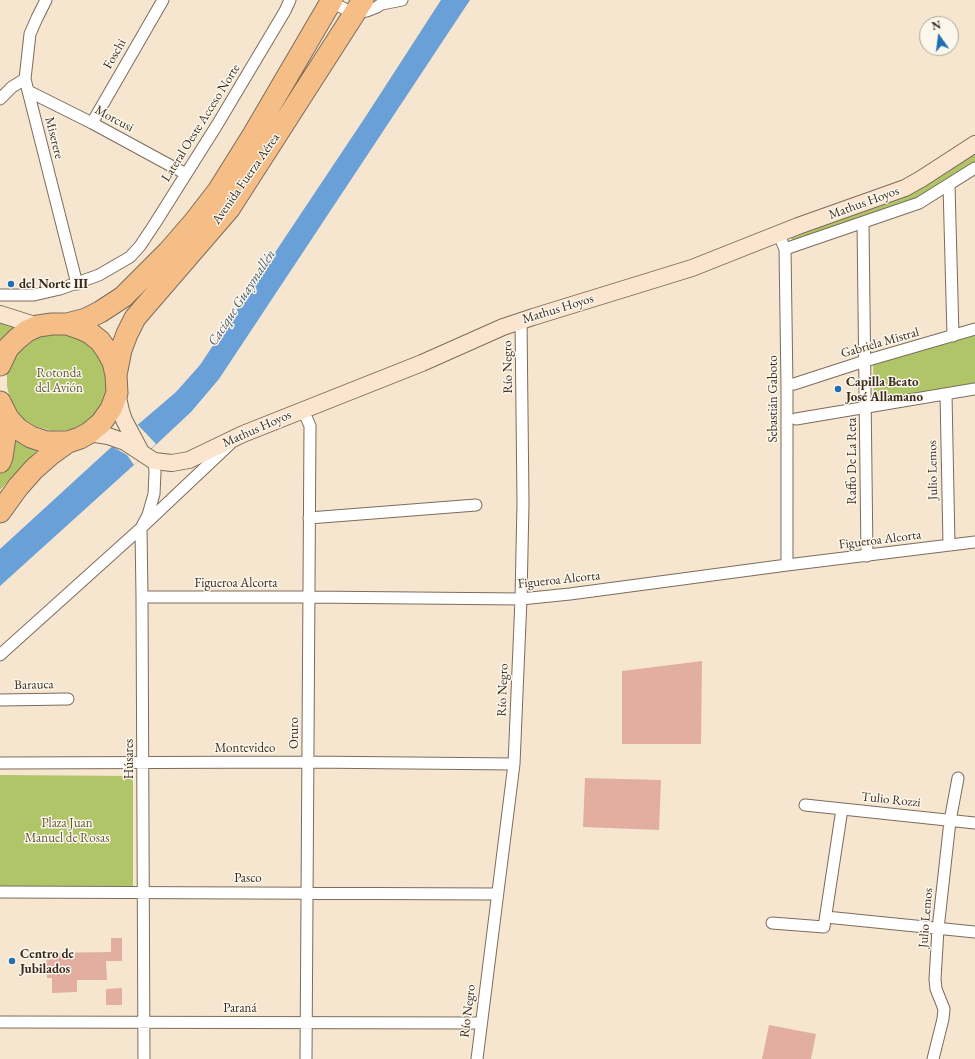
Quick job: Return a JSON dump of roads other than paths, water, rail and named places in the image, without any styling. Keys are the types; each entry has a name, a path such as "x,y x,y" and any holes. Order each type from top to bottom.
{"highway":[{"name":"Avenida Fuerza Aérea","path":"67,324 86,319 123,297 168,252 194,222 218,191 253,135 332,0"},
{"name":"Avenida Fuerza Aérea","path":"89,434 102,423 111,409 121,350 135,318 229,209 372,4"},
{"path":"0,365 8,348 17,338 27,331 38,326 67,324 90,333 100,341 113,362 116,384"},
{"path":"4,410 18,429 31,437 46,442 68,442 89,434"},
{"path":"0,462 2,457 4,410"},
{"path":"0,512 18,487 34,469 68,442"}],"main road":[{"name":"Mathus Hoyos","path":"89,434 126,436 147,456 172,463 190,460 238,437 301,410 422,363 521,320 692,268 778,233 905,188 922,179 975,144"},
{"path":"0,314 38,326"},
{"path":"116,384 126,436"}],"street":[{"name":"Miserere","path":"46,0 30,34 25,79 77,284"},
{"name":"Foschi","path":"92,123 163,0"},
{"name":"Lateral Oeste Acceso Norte","path":"77,284 99,275 130,257 140,246 217,125 285,11 290,0"},
{"path":"332,0 339,6 348,10 372,4 402,0"},
{"path":"0,99 12,87 25,79"},
{"name":"Morcusi","path":"28,91 92,123 186,174"},
{"name":"Mathus Hoyos","path":"785,249 919,203 975,168"},
{"path":"949,185 953,336"},
{"name":"Raffo De La Reta","path":"863,223 866,556"},
{"name":"Sebastián Gaboto","path":"778,233 785,249 787,565"},
{"path":"0,295 34,295 77,284"},
{"name":"Río Negro","path":"477,1059 514,764 521,599 523,503 521,320"},
{"name":"Gabriela Mistral","path":"794,384 865,361 975,329"},
{"path":"796,419 975,388"},
{"name":"Julio Lemos","path":"946,394 949,545"},
{"name":"Oruro","path":"301,410 308,419 310,426 306,1059"},
{"path":"0,654 141,528 238,437"},
{"name":"Húsares","path":"144,1059 141,528 148,515 154,494 155,477 147,456"},
{"path":"309,518 476,505"},
{"name":"Figueroa Alcorta","path":"142,597 521,599 975,542"},
{"name":"Barauca","path":"0,700 68,699"},
{"name":"Montevideo","path":"0,763 307,762 514,764"},
{"name":"Julio Lemos","path":"933,1059 944,1009 936,989 935,979 938,928 950,821 958,778"},
{"name":"Tulio Rozzi","path":"805,805 975,823"},
{"path":"772,923 824,927 842,809"},
{"name":"Pasco","path":"0,892 307,892 497,894"},
{"path":"826,917 975,932"},
{"name":"Paraná","path":"0,1022 481,1023"}],"water":[{"path":"441,0 470,0 219,379 191,412 0,586 0,549 107,451 176,392 200,365 366,116"}],"place":[{"name":"del Norte III","path":"11,284"},
{"name":"Capilla Beato José Allamano","path":"838,389"},
{"name":"Centro de Jubilados","path":"12,961"}],"water label":[{"name":"Cacique Guaymallén","path":"242,298"}],"park label":[{"name":"Rotonda del Avión","path":"59,380"},
{"name":"Plaza Juan Manuel de Rosas","path":"67,830"}]}
